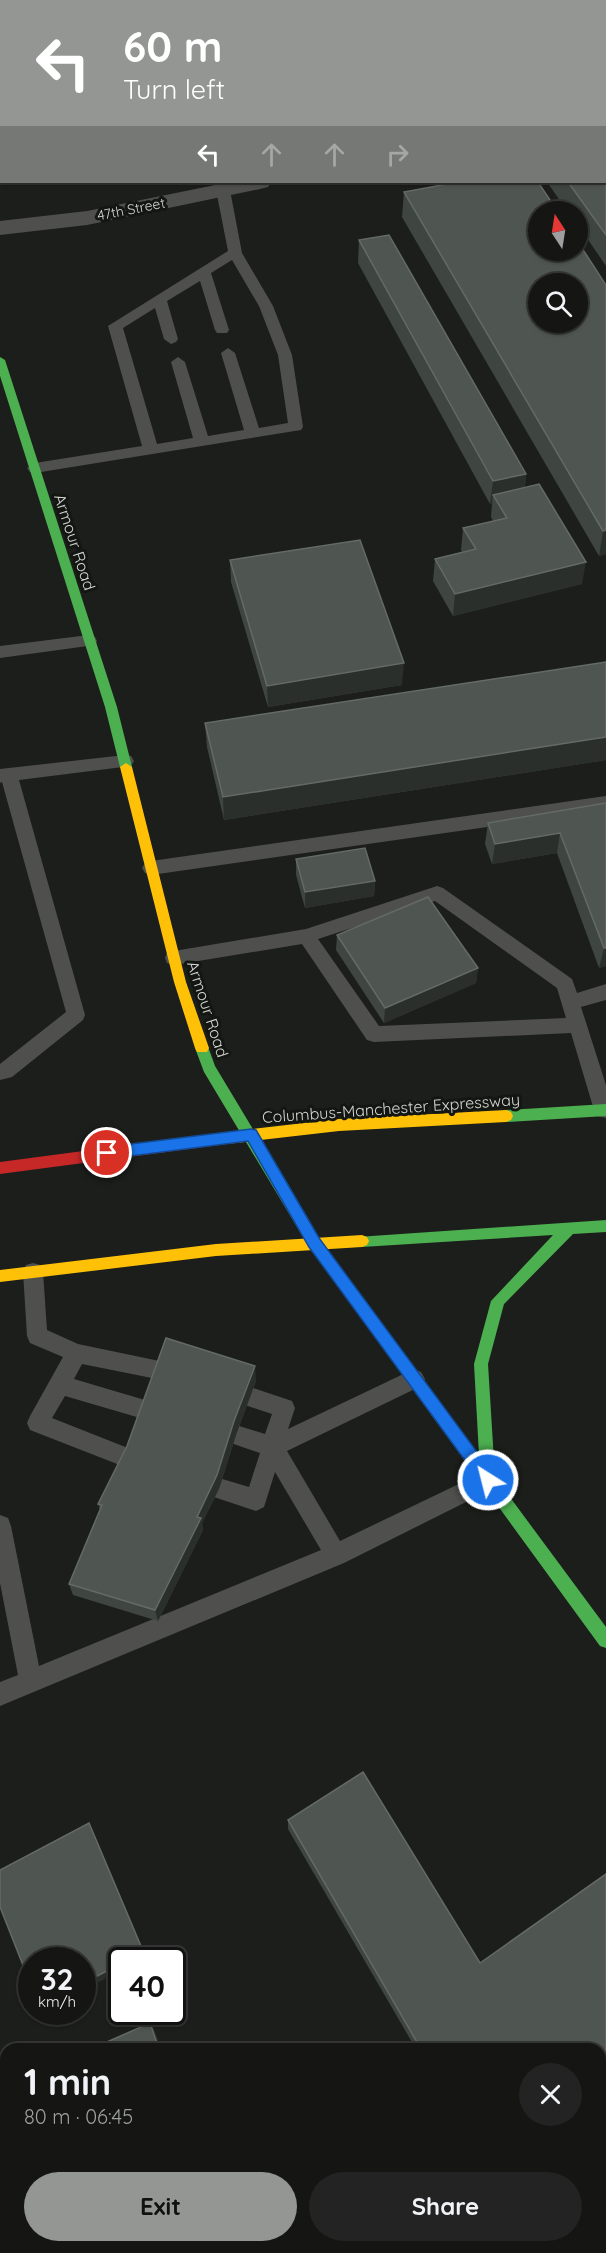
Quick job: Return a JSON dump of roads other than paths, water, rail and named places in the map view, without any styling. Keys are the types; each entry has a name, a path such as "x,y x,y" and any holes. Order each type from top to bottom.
{"street":[{"name":"47th Street","path":"0,228 87,218 255,183"},
{"name":"Armour Road","path":"0,360 111,707 174,958 209,1068 314,1243 606,1640"},
{"name":"Columbus-Manchester Expressway","path":"0,1168 339,1125 605,1110"},
{"path":"0,1276 216,1250 606,1226"},
{"path":"488,1480 481,1364 498,1301 570,1228"}],"lane":[{"path":"35,468 296,427 285,355 266,306 235,253 223,190"},
{"path":"151,450 115,326 235,253"},
{"path":"204,272 222,330"},
{"path":"159,299 171,339"},
{"path":"228,353 253,434"},
{"path":"178,362 202,442"},
{"path":"0,652 90,641"},
{"path":"0,1072 5,1071 76,1015 5,775 125,761"},
{"path":"151,868 606,803"},
{"path":"174,958 306,936 436,892 565,984 605,1110"},
{"path":"306,936 374,1034 578,1024"},
{"path":"571,1002 606,992"},
{"path":"33,1272 37,1336 77,1353 162,1370"},
{"path":"77,1353 38,1423 130,1459"},
{"path":"273,1447 414,1379"},
{"path":"59,1384 147,1410"},
{"path":"219,1489 256,1500 284,1408 250,1397"},
{"path":"236,1435 273,1447 336,1555"},
{"path":"0,1694 336,1555 488,1480"},
{"path":"0,1526 5,1583 31,1682"}]}
